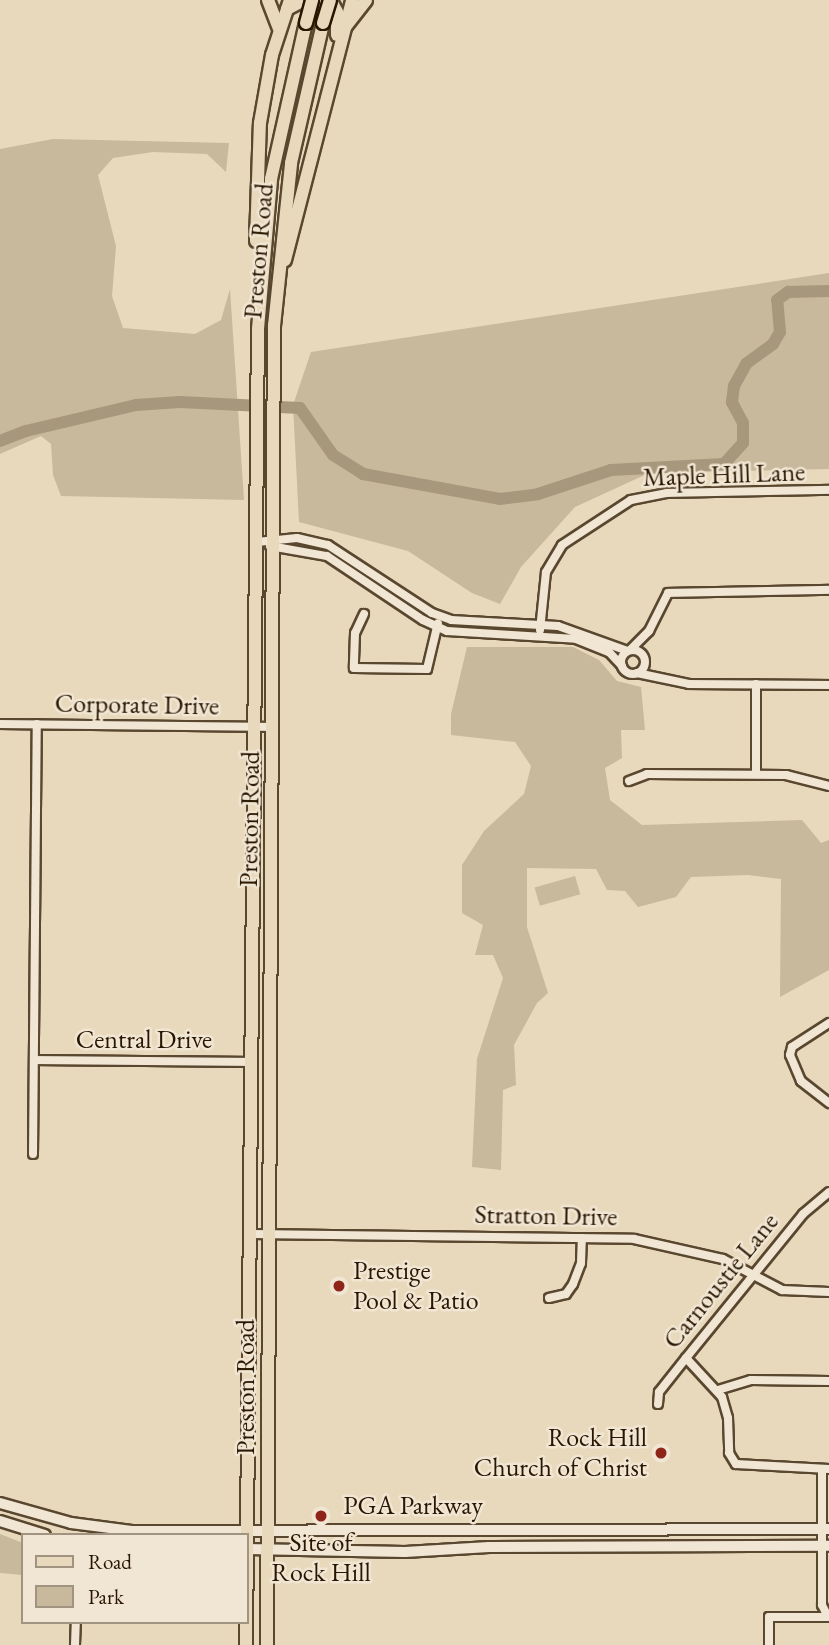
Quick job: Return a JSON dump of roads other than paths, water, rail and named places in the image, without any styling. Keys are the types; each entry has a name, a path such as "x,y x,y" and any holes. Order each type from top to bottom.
{"main road":[{"path":"268,0 279,33"},
{"name":"Preston Road","path":"248,1531 257,727 257,356 271,179 312,0"},
{"name":"Preston Road","path":"267,1645 274,346 291,163 330,0"},
{"path":"274,346 283,270 337,49 352,0"},
{"path":"342,31 366,0"},
{"path":"257,356 252,299 258,139 279,33 288,5 300,2 331,3 337,12 337,49"},
{"path":"255,946 271,946"},
{"path":"254,1062 270,1072"},
{"name":"PGA Parkway","path":"0,1503 88,1530 825,1528"},
{"path":"0,1521 39,1533"},
{"name":"PGA Parkway","path":"248,1549 405,1552 489,1547 825,1546"},
{"name":"Preston Road","path":"246,1624 246,1645"}],"street":[{"name":"Maple Hill Lane","path":"540,636 546,572 562,545 631,500 667,493 829,489"},
{"path":"257,542 311,539 335,548 440,617 455,621 566,627 645,658 660,676"},
{"path":"273,542 327,556 436,626 451,632 540,636 591,643 612,654 629,673 660,676 688,684 829,685"},
{"path":"637,673 645,658 649,631 668,593 829,590"},
{"path":"364,614 355,633 354,668 427,669 440,617"},
{"path":"621,666 629,651 649,631"},
{"path":"756,684 756,774"},
{"name":"Corporate Drive","path":"0,724 274,727"},
{"path":"33,1154 37,724"},
{"path":"629,781 648,774 756,774 801,776 829,786"},
{"path":"829,1023 792,1047 790,1058 801,1081 829,1103"},
{"name":"Central Drive","path":"35,1060 254,1062"},
{"name":"Carnoustie Lane","path":"658,1405 659,1392 686,1358 803,1214 829,1192"},
{"name":"Stratton Drive","path":"252,1234 652,1241 723,1259 782,1290 829,1292"},
{"path":"549,1298 566,1294 573,1284 581,1263 582,1238"},
{"path":"686,1358 718,1390 727,1411 734,1462 747,1468 826,1469 822,1605 829,1617"},
{"path":"718,1390 751,1380 829,1381"},
{"path":"769,1645 769,1617 829,1617"},
{"path":"75,1645 76,1624"}],"waterway":[{"path":"0,441 26,431 136,405 180,402 300,408 333,455 363,474 500,499 538,494 611,470 724,464 743,443 743,423 732,402 734,386 747,363 773,344 780,332 777,300 788,292 829,291"}],"place":[{"name":"Prestige Pool & Patio","path":"339,1286"},
{"name":"Rock Hill Church of Christ","path":"661,1453"},
{"name":"Site of Rock Hill","path":"321,1516"}]}
